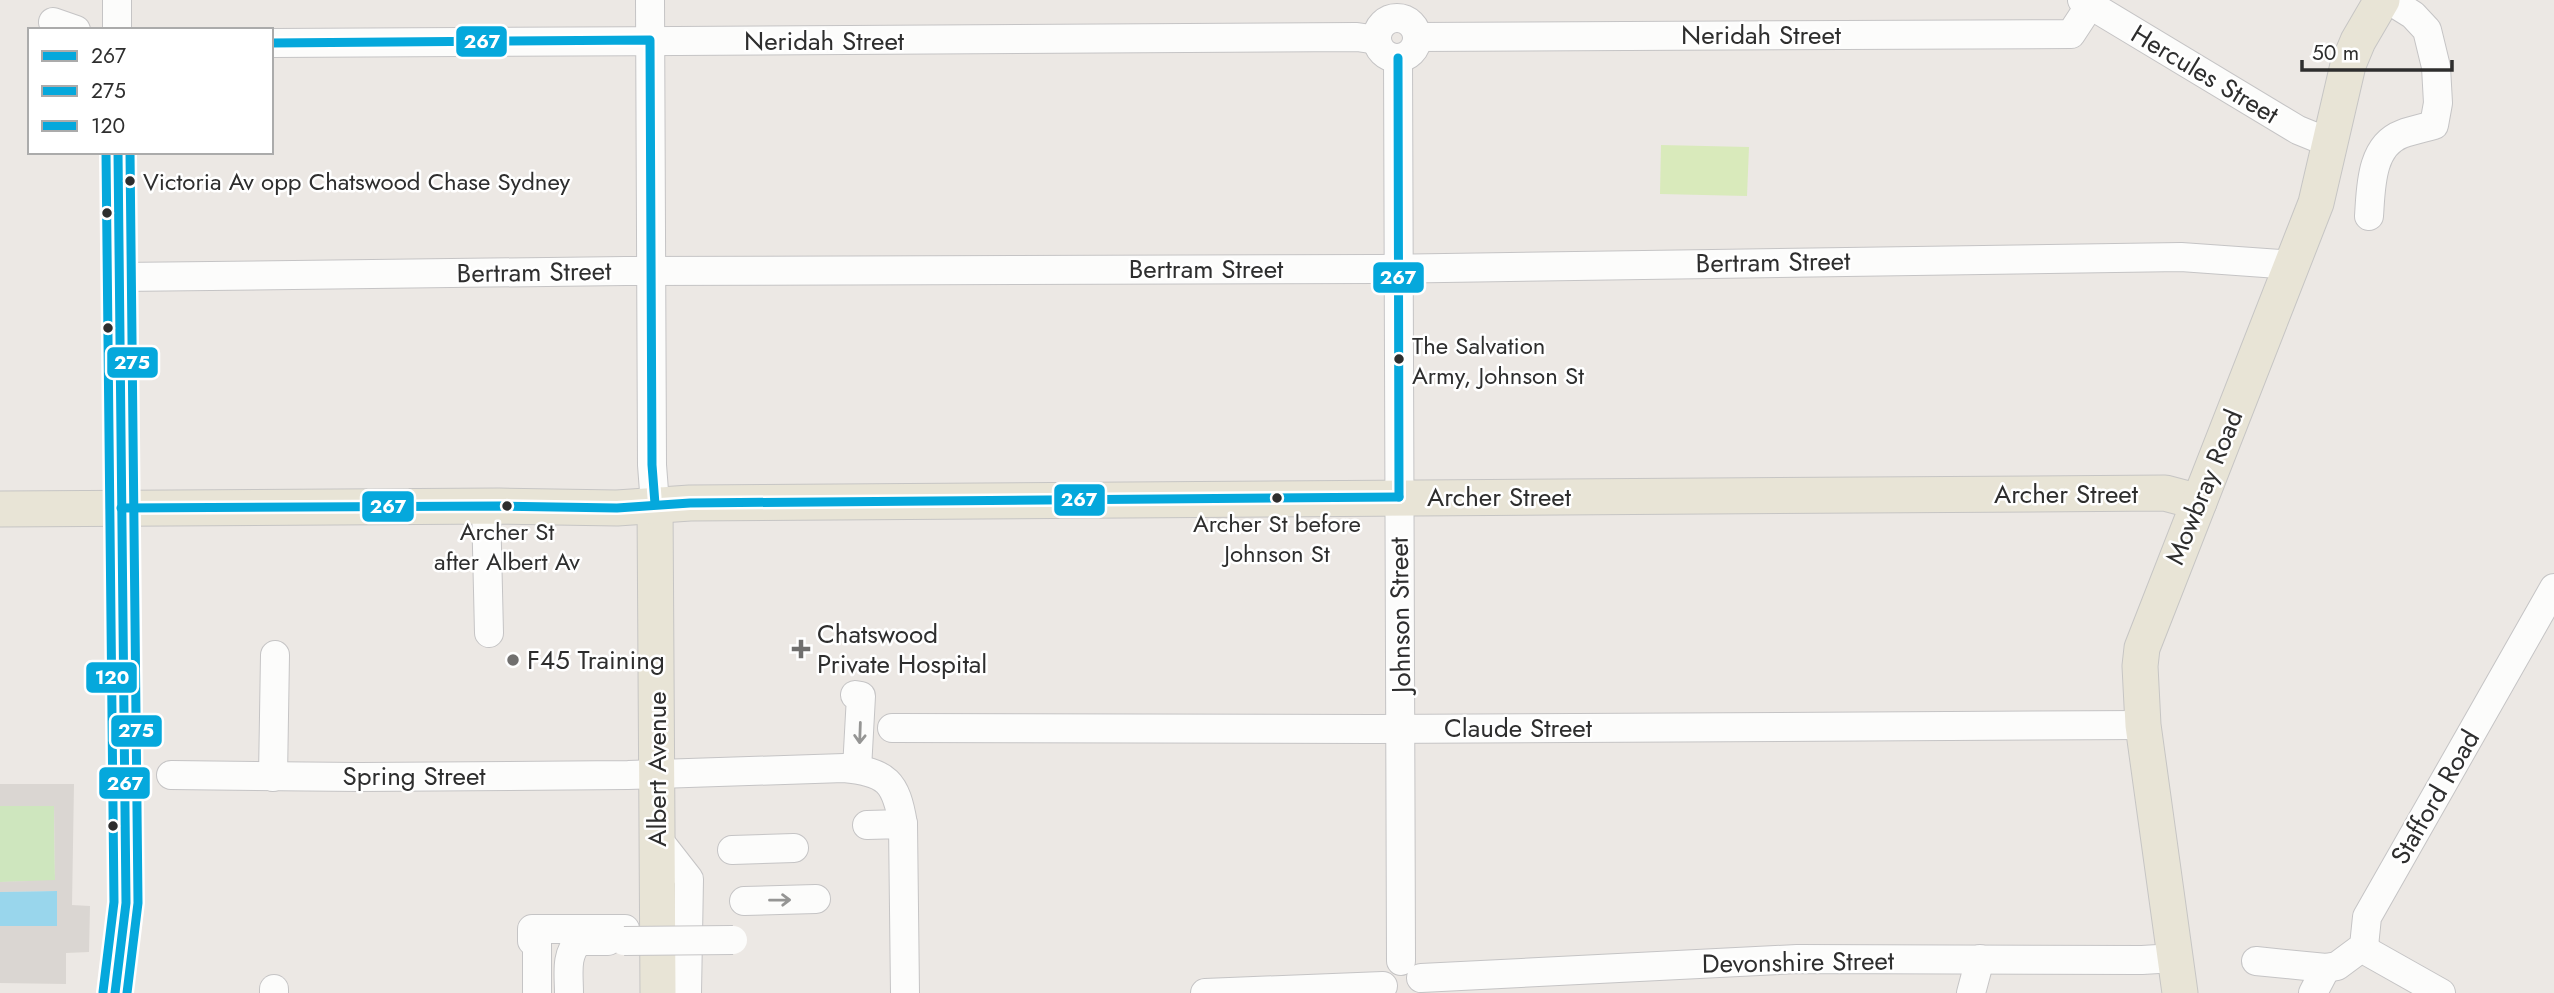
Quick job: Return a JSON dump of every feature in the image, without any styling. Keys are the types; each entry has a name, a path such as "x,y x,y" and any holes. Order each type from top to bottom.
{"main road":[{"name":"Mowbray Road","path":"2180,993 2143,724 2140,666 2142,648 2316,203 2348,65 2358,41 2382,0"},
{"name":"Archer Street","path":"0,509 486,506 617,508 655,504 2165,493 2199,502"},
{"name":"Albert Avenue","path":"655,504 658,993"}],"street":[{"path":"117,0 117,28"},
{"name":"Albert Avenue","path":"650,0 652,473 655,504"},
{"path":"2369,216 2372,175 2381,152 2399,135 2434,125 2438,103 2436,67 2427,30 2413,15 2389,0"},
{"name":"Neridah Street","path":"1404,18 2071,34 2086,2"},
{"name":"Hercules Street","path":"2086,2 2298,130 2330,143"},
{"path":"1387,49 1404,57 1414,49 1404,18"},
{"name":"Neridah Street","path":"273,43 1357,37 1387,49"},
{"name":"Johnson Street","path":"1387,49 1399,267 1401,729 1413,977"},
{"path":"115,993 126,903 118,154"},
{"name":"Bertram Street","path":"119,277 1399,267 2181,257 2293,264"},
{"path":"486,506 489,634"},
{"name":"Stafford Road","path":"2364,946 2367,917 2554,588"},
{"path":"273,777 275,655"},
{"path":"855,695 862,696 857,769 875,774 893,786 903,824 905,993"},
{"name":"Claude Street","path":"892,728 1401,729 2143,724"},
{"path":"657,774 711,758"},
{"name":"Spring Street","path":"171,775 273,777 657,774 857,769"},
{"path":"903,824 867,827 880,827 890,840 890,926 895,965 905,993"},
{"path":"657,838 689,879 687,993"},
{"path":"732,850 794,848"},
{"path":"744,901 816,899"},
{"path":"545,941 563,939 576,929 625,935"},
{"path":"545,941 572,948 579,941 625,935 732,934"},
{"path":"537,993 545,941"},
{"path":"545,941 558,993"},
{"path":"545,941 569,993"},
{"path":"2256,961 2326,968 2337,966 2364,946 2370,953 2441,993"},
{"name":"Devonshire Street","path":"1413,977 1797,959 2175,958"},
{"path":"1971,993 1980,959"},
{"path":"1205,993 1384,990 1382,979 1387,968 1413,977"},
{"path":"2314,993 2326,968"}],"green space":[{"path":"1661,145 1749,147 1747,196 1660,194"},
{"path":"0,806 54,806 55,881 0,882"}],"shaded area":[{"path":"0,784 74,784 72,905 90,906 89,952 66,953 66,984 0,983 0,926 57,925 57,891 0,892 0,882 55,880 54,806 0,806"}],"water":[{"path":"57,891 57,926 0,926 0,892"}],"transit line":[{"name":"267","path":"273,43 650,40 652,465 655,504"},
{"name":"267","path":"1398,58 1399,497"},
{"name":"120","path":"103,992 114,902 106,154"},
{"name":"267","path":"115,993 126,903 118,154"},
{"name":"275","path":"127,993 138,903 130,154"},
{"name":"267","path":"121,508 617,508 690,503 1399,497"}],"place":[{"name":"Victoria Av opp Chatswood Chase Sydney","path":"130,181"},
{"name":"The Salvation Army, Johnson St","path":"1399,359"},
{"name":"Archer St before Johnson St","path":"1277,498"},
{"name":"Archer St after Albert Av","path":"507,506"},
{"name":"Chatswood Private Hospital","path":"801,649"},
{"name":"F45 Training","path":"513,660"}]}
